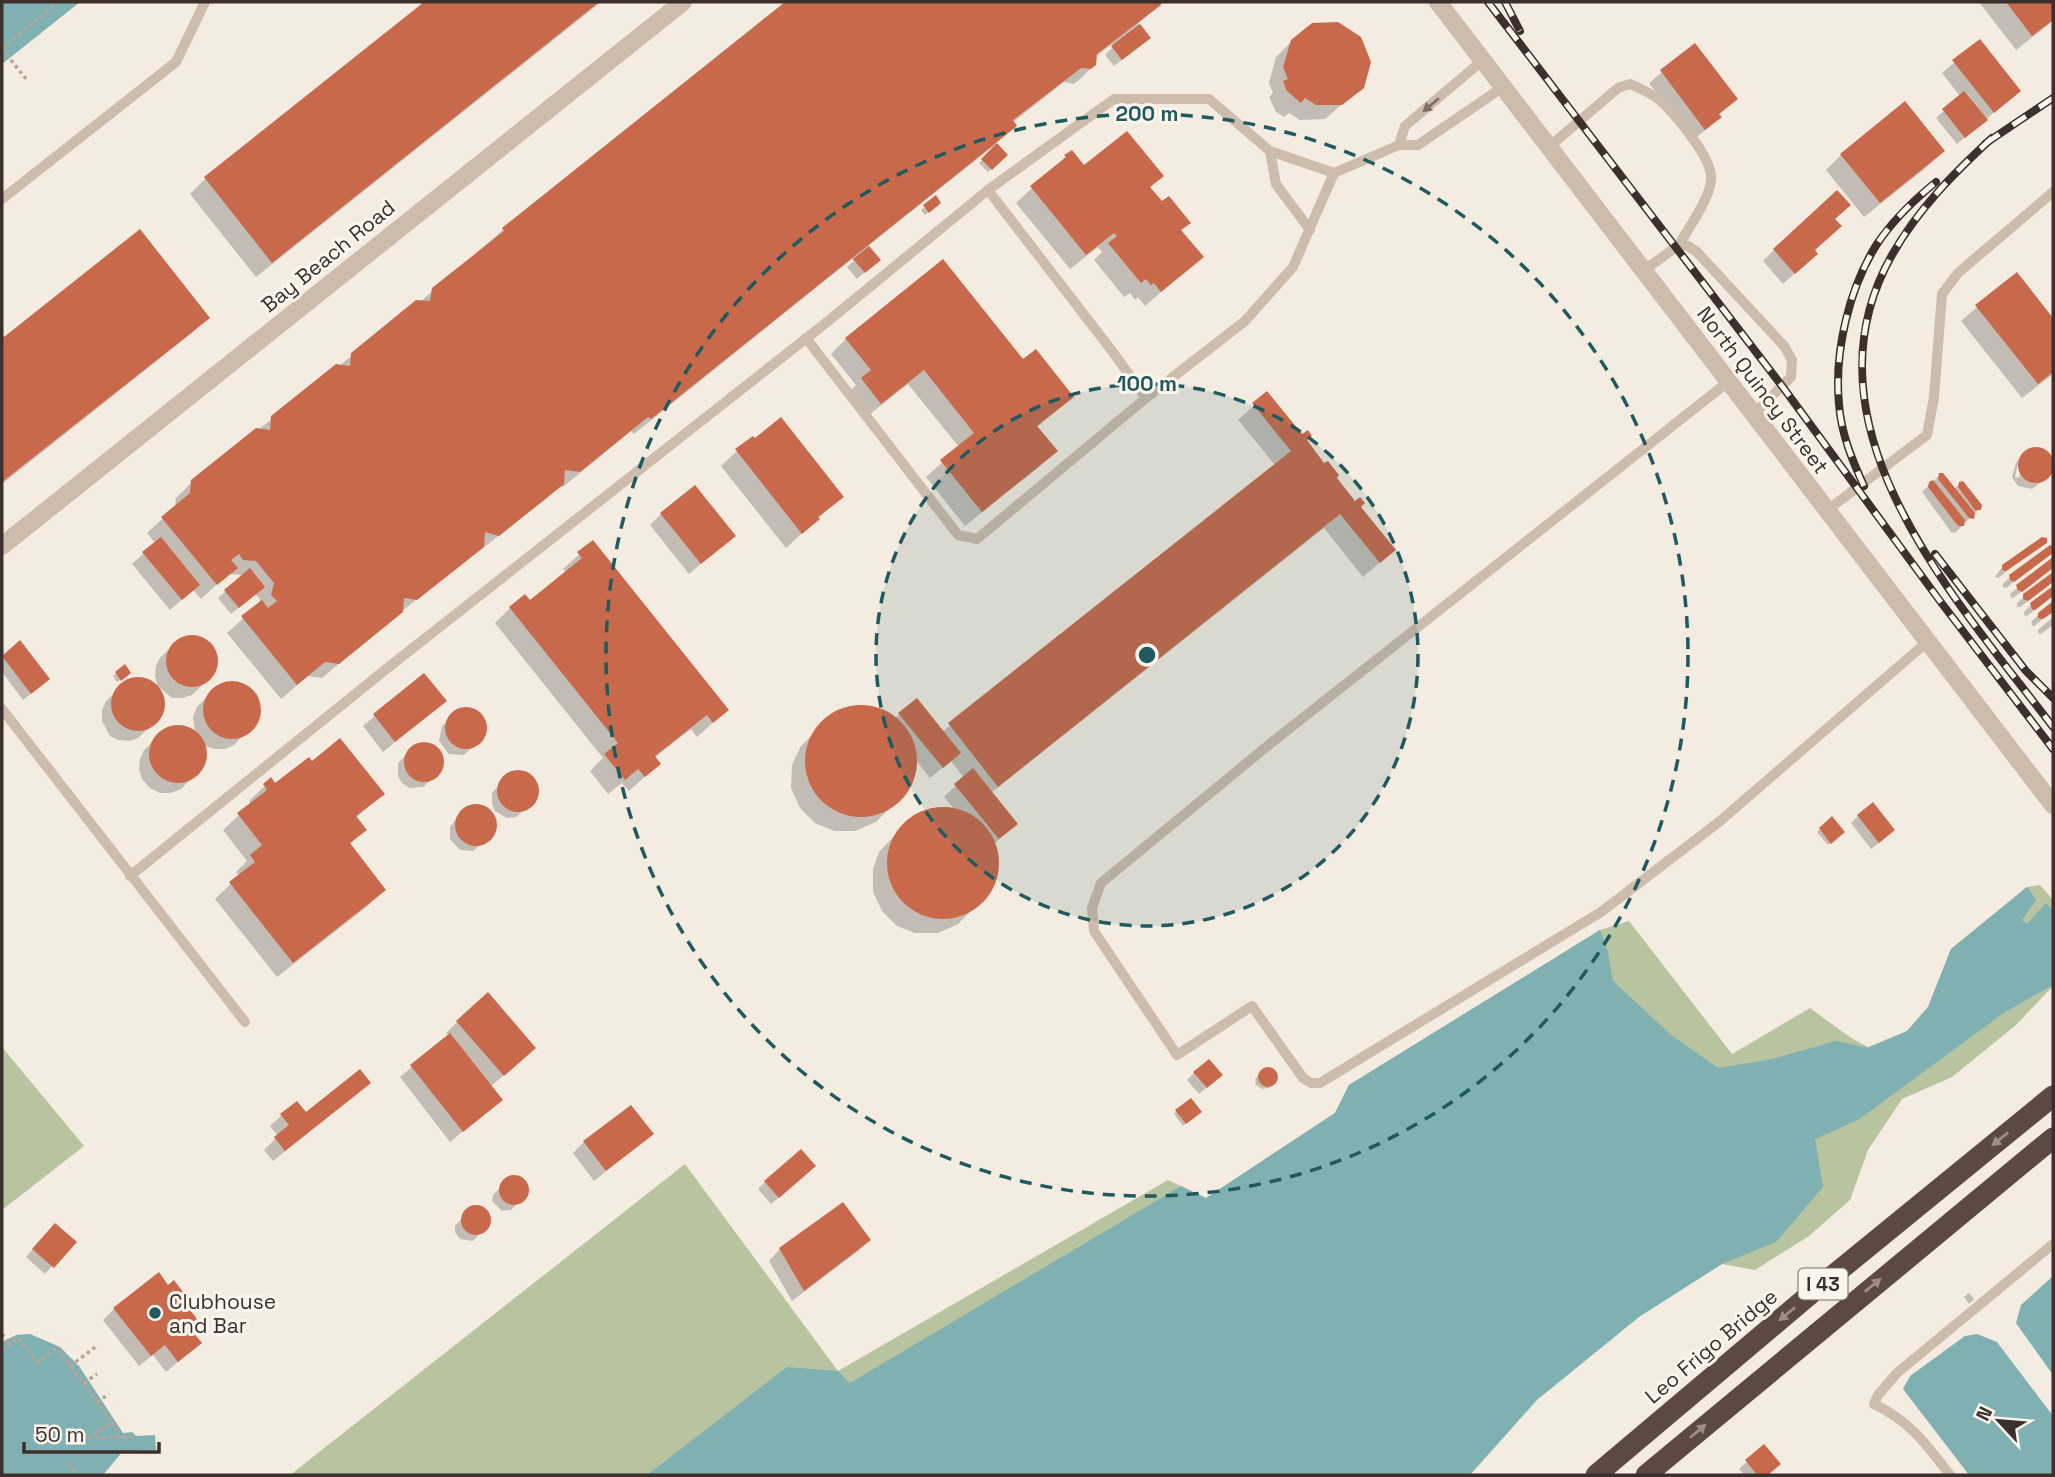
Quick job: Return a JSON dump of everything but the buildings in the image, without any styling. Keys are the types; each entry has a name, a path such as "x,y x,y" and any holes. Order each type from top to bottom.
{"highway":[{"name":"Leo Frigo Bridge","path":"1595,1475 1814,1291 2053,1096"},
{"name":"I 43","path":"1646,1475 2053,1138"}],"street":[{"name":"Bay Beach Road","path":"2,546 683,2"},
{"name":"North Quincy Street","path":"1438,2 2053,806"}],"lane":[{"path":"2,199 176,62 205,2"},
{"path":"1399,145 1405,126 1483,60"},
{"path":"1549,147 1618,88 1630,84 1662,102 1697,145 1712,177 1706,198 1679,245 1643,271"},
{"path":"130,876 988,190 1114,99 1209,99 1270,151 1334,173 1399,145 1418,145 1503,87"},
{"path":"1270,151 1276,184 1310,230"},
{"path":"806,338 958,535 977,539 1146,398 1245,321 1293,267 1334,173"},
{"path":"988,190 1146,398"},
{"path":"1826,511 1927,435 1934,397 1942,294 1958,273 2053,192"},
{"path":"1679,245 1697,251 1784,346 1792,360 1791,377 1753,415"},
{"path":"1728,382 1271,743 1101,883 1092,908 1094,931 1177,1055 1252,1006 1303,1078 1311,1083 1320,1083 1601,912 1719,822 1927,642"},
{"path":"2,709 244,1022"},
{"path":"1950,1475 1898,1415 1874,1404 1878,1395 1897,1373 2053,1244"}],"path":[{"path":"27,80 2,48 59,2"},
{"path":"2,1334 10,1345"},
{"path":"2,1350 18,1338 35,1361 57,1348 118,1430"},
{"path":"70,1366 98,1345"},
{"path":"83,1384 97,1374"},
{"path":"97,1402 109,1394"},
{"path":"94,1434 112,1422"},
{"path":"88,1438 136,1436"},
{"path":"68,1464 77,1475"}],"green space":[{"path":"2040,885 2052,899 2053,986 2016,1025 1952,1077 1902,1099 1868,1150 1850,1200 1809,1236 1755,1270 1722,1264 1229,1475 290,1475 685,1164 838,1371 1168,1180 1206,1198 1335,1113 1349,1085 1600,930 1629,921 1732,1054 1810,1008 1868,1047 1907,1031 1928,1007 1951,949 2027,887"},
{"path":"2,1047 84,1146 2,1210"}],"water":[{"path":"2,2 80,2 2,64"},
{"path":"2027,887 2036,900 2022,920 2027,924 2046,903 2053,911 2053,985 2005,1012 1858,1120 1815,1139 1823,1187 1776,1242 1722,1264 1639,1317 1537,1400 1470,1475 647,1475 787,1367 838,1371 850,1383 1181,1186 1206,1198 1335,1113 1349,1085 1600,930 1608,952 1613,981 1670,1034 1718,1068 1768,1060 1836,1041 1868,1048 1907,1031 1928,1007 1951,949"},
{"path":"2053,1276 2053,1375 2016,1323 2021,1305"},
{"path":"12,1328 73,1348 119,1416 136,1436 155,1435 156,1450 123,1451 103,1475 2,1475 2,1335"},
{"path":"1977,1334 1997,1342 2053,1416 2053,1475 1969,1475 1903,1389 1910,1376 1965,1336"}],"pier":[{"path":"13,1324 32,1325 46,1330 76,1347 93,1368 134,1432 123,1433 79,1366 60,1347 30,1334 16,1335 2,1342 2,1331"}],"railway":[{"path":"1488,2 1782,386 2053,749"},
{"path":"1505,2 1520,31"},
{"path":"1986,143 2053,98"},
{"path":"1992,138 1938,192 1913,222 1892,255 1867,319 1863,383 1875,446 1900,507 1934,566 1973,623 2053,727"},
{"path":"1864,486 1848,446 1840,415 1838,384 1841,342 1851,300 1877,244 1904,211 1936,182"},
{"path":"1935,554 2026,671 2053,698"}],"place":[{"name":"Clubhouse and Bar","path":"155,1313"}]}
